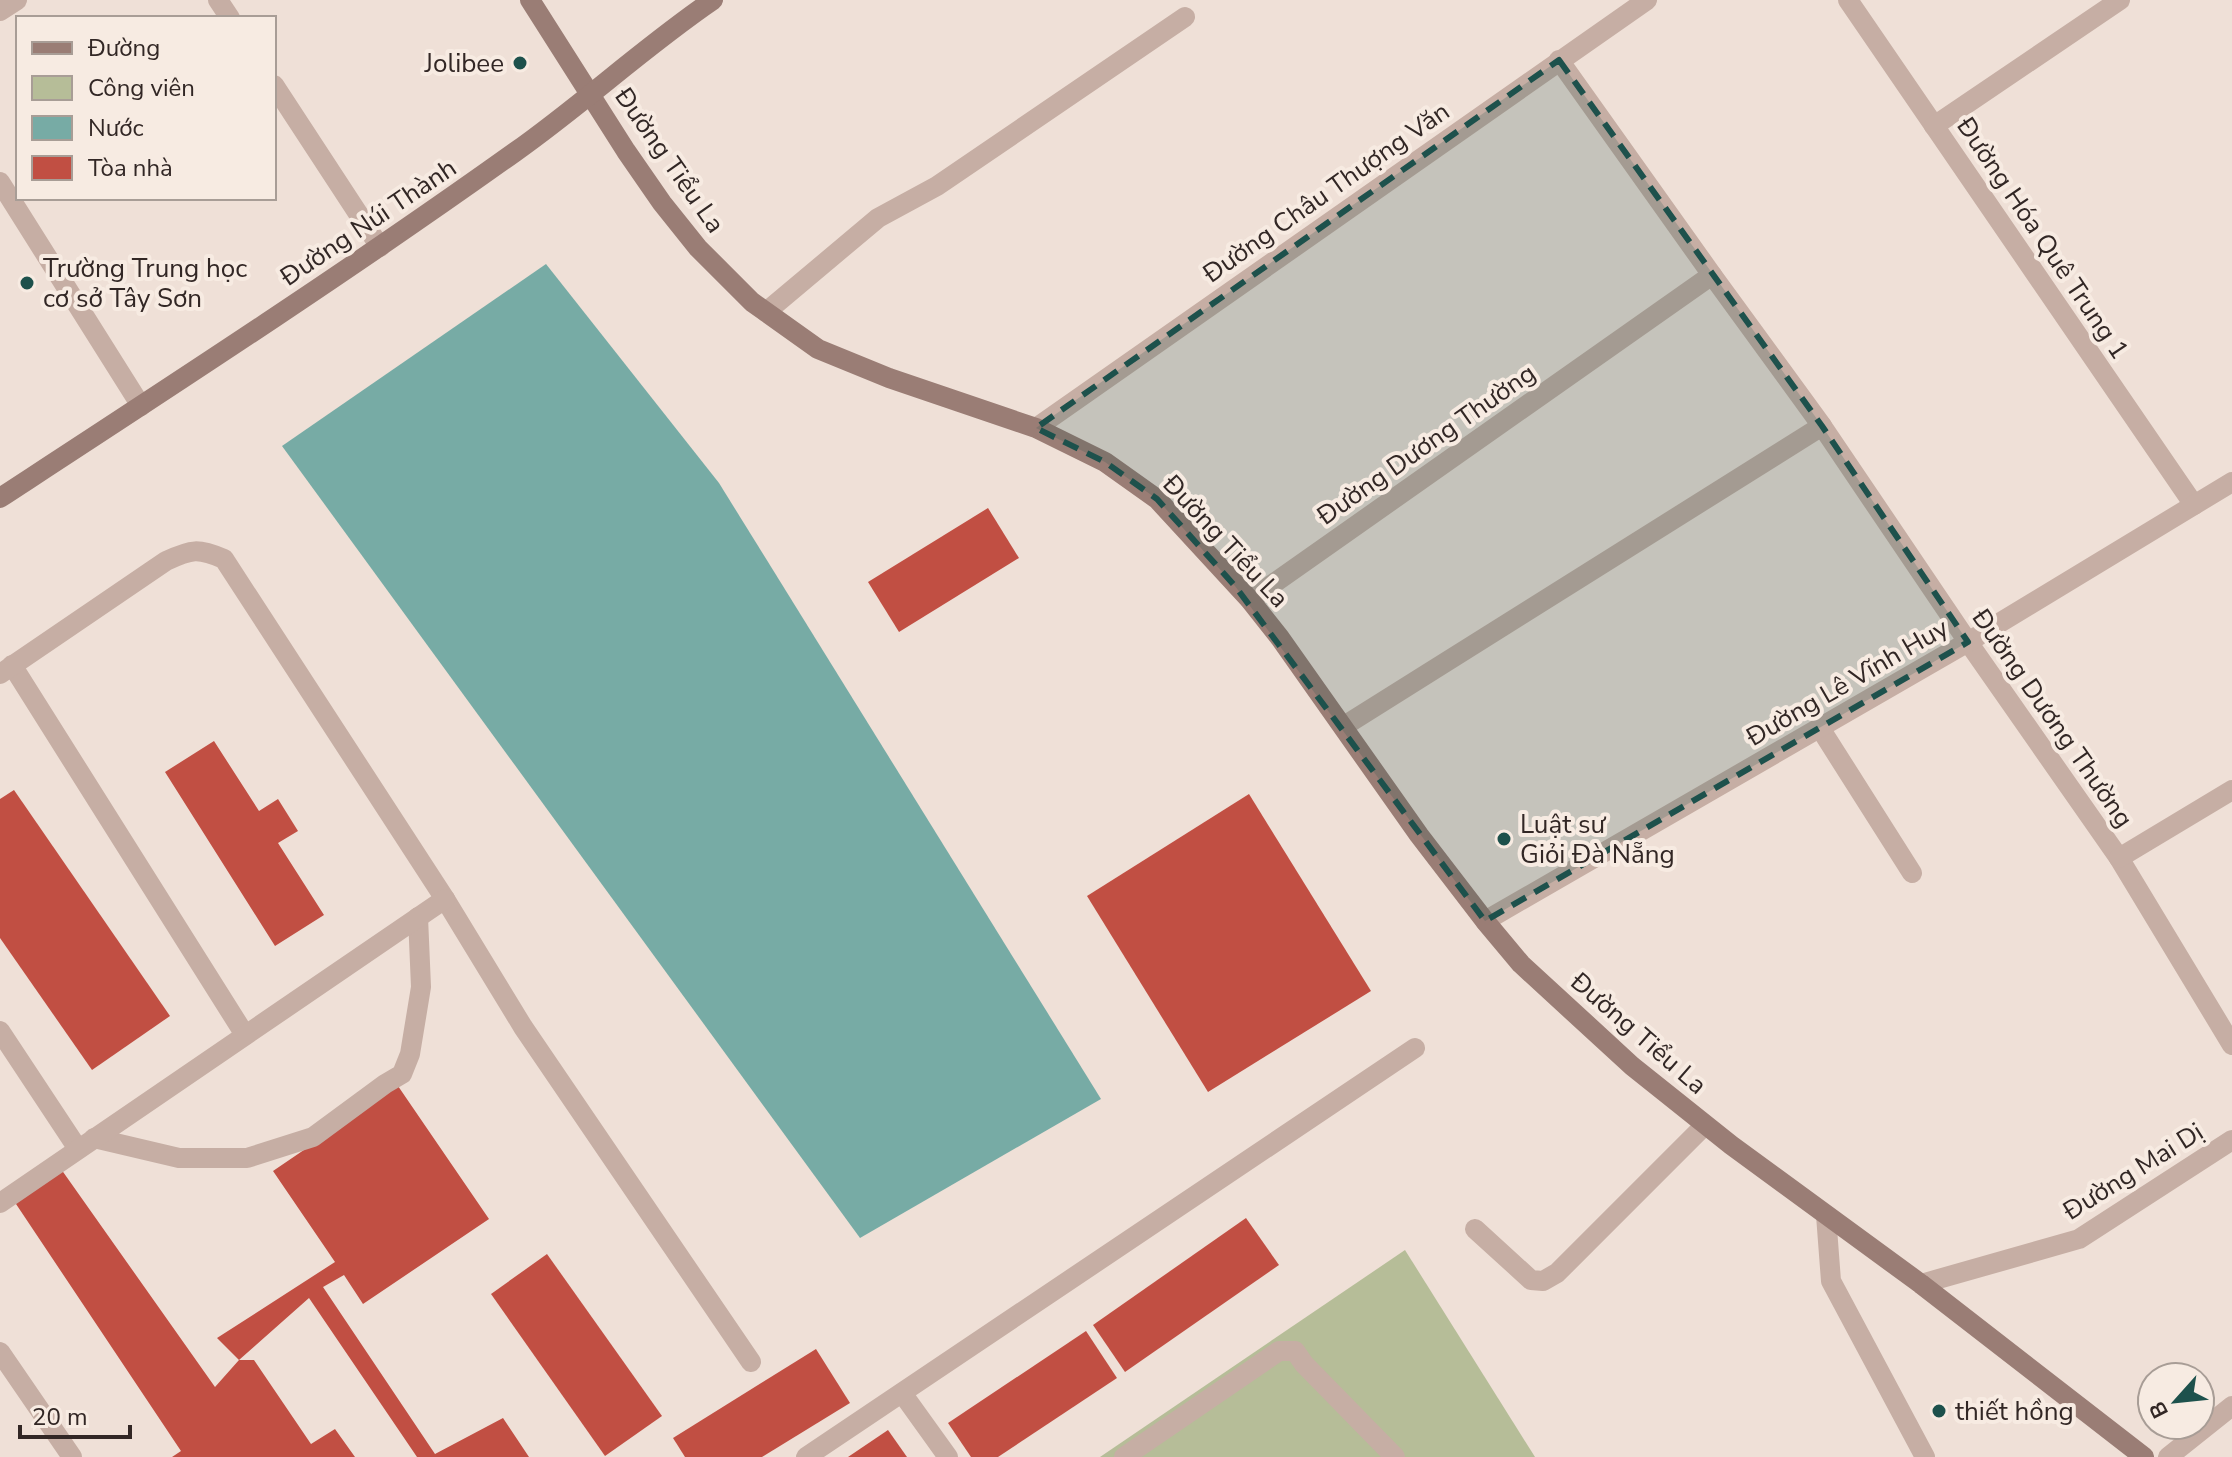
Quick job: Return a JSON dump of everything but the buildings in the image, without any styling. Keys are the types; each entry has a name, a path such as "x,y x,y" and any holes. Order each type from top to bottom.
{"main road":[{"name":"Đường Tiểu La","path":"530,0 662,203 698,248 752,302 818,349 889,378 1036,428 1105,462 1157,499 1250,600 1280,638 1419,835 1485,921 1530,973 1632,1066 1705,1125 1921,1284 2144,1457"},
{"name":"Đường Núi Thành","path":"0,498 380,247 519,150 674,27 713,0"}],"street":[{"path":"0,11 17,0"},
{"name":"Đường Châu Thượng Văn","path":"1036,428 1647,0"},
{"name":"Đường Hóa Quê Trung 1","path":"1848,0 2194,505"},
{"path":"1934,126 2120,0"},
{"path":"766,312 878,218 937,186 1185,17"},
{"name":"Đường Dương Thường","path":"1559,60 1822,426 2119,858 2232,1045"},
{"path":"276,88 380,247"},
{"path":"0,182 141,406"},
{"name":"Đường Dương Thường","path":"1250,600 1712,275"},
{"path":"1344,726 1822,426"},
{"name":"Đường Lê Vĩnh Huy","path":"1485,921 1968,642 2232,482"},
{"path":"245,1035 6,670 166,561 185,552 204,551 224,559 445,899 523,1027 751,1362"},
{"path":"1820,728 1912,873"},
{"path":"2119,858 2232,790"},
{"path":"0,1203 445,899"},
{"path":"0,1031 86,1144 179,1158 247,1158 313,1137 402,1074 410,1054 421,987 418,917"},
{"path":"806,1457 1415,1048"},
{"path":"1475,1229 1531,1280 1543,1281 1557,1273 1705,1125"},
{"name":"Đường Mai Dị","path":"1921,1284 2079,1239 2232,1140"},
{"path":"1826,1215 1831,1281 1925,1457"},
{"path":"1124,1457 1279,1351 1295,1351 1395,1457"},
{"path":"0,1354 72,1457"},
{"path":"902,1393 948,1457"},
{"path":"2168,1457 2232,1406"}],"highlighted area":[{"path":"1559,60 1822,426 1968,642 1485,921 1235,586 1157,499 1105,462 1036,428"}],"green space":[{"path":"1405,1250 1535,1457 1100,1457"}],"water":[{"path":"546,264 719,483 1101,1099 860,1238 282,446"}],"place":[{"name":"Jolibee","path":"520,63"},
{"name":"Trường Trung học cơ sở Tây Sơn","path":"27,283"},
{"name":"Luật sư Giỏi Đà Nẵng","path":"1504,839"},
{"name":"thiết hồng","path":"1939,1411"}]}
